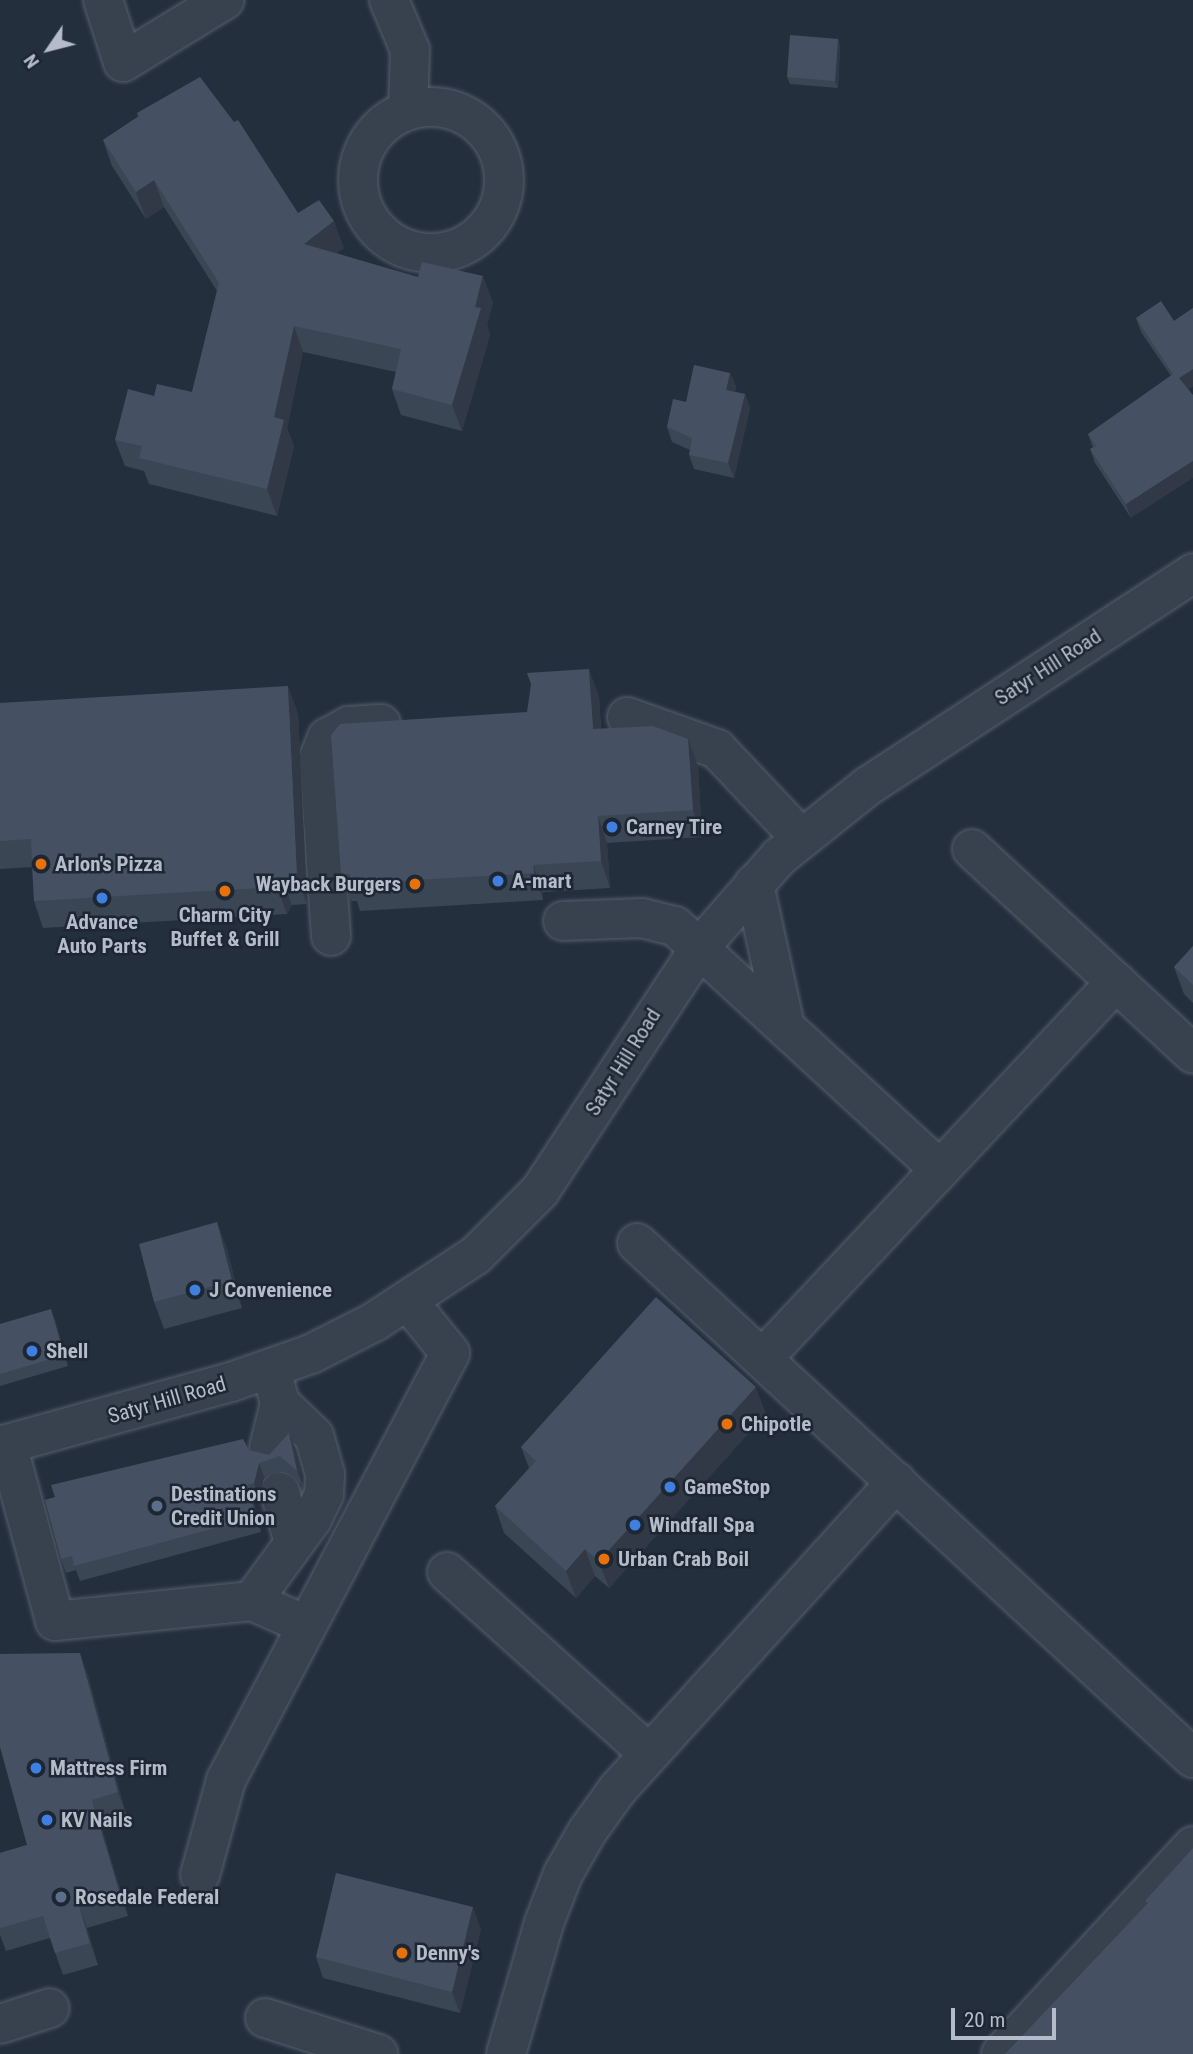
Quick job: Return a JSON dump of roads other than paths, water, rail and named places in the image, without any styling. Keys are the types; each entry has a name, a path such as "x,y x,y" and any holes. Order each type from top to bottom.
{"street":[{"path":"103,0 123,62 224,0"},
{"path":"389,0 410,50 408,110"},
{"name":"Satyr Hill Road","path":"4,1445 275,1387 311,1354 408,1301 476,1255 540,1191 700,947 754,884 800,837 963,722 1193,573"},
{"path":"627,717 717,749 800,837"},
{"path":"331,936 318,758 327,738 349,726 414,721"},
{"path":"972,849 1193,1054"},
{"path":"754,884 785,1026"},
{"path":"563,921 642,918 675,926 940,1170"},
{"path":"763,1358 1116,982"},
{"path":"637,1243 1193,1758"},
{"path":"200,1875 226,1780 450,1353 408,1301"},
{"path":"269,1448 275,1387"},
{"path":"252,1601 313,1519 324,1494 325,1474 314,1436 275,1387"},
{"path":"4,1445 55,1621 252,1601 306,1625"},
{"path":"506,2054 563,1874 602,1811 649,1754 896,1482"},
{"path":"280,1492 293,1543"},
{"path":"447,1572 649,1754"},
{"path":"1001,2054 1193,1846"},
{"path":"0,2024 50,2008"},
{"path":"265,2018 378,2054"}],"place":[{"name":"Carney Tire","path":"612,827"},
{"name":"Arlon's Pizza","path":"41,864"},
{"name":"A-mart","path":"498,881"},
{"name":"Wayback Burgers","path":"415,884"},
{"name":"Charm City Buffet & Grill","path":"225,891"},
{"name":"Advance Auto Parts","path":"102,898"},
{"name":"J Convenience","path":"195,1290"},
{"name":"Shell","path":"32,1351"},
{"name":"Chipotle","path":"727,1424"},
{"name":"GameStop","path":"670,1487"},
{"name":"Destinations Credit Union","path":"157,1506"},
{"name":"Windfall Spa","path":"635,1525"},
{"name":"Urban Crab Boil","path":"604,1559"},
{"name":"Mattress Firm","path":"36,1768"},
{"name":"KV Nails","path":"47,1820"},
{"name":"Rosedale Federal","path":"61,1897"},
{"name":"Denny's","path":"402,1953"}]}
